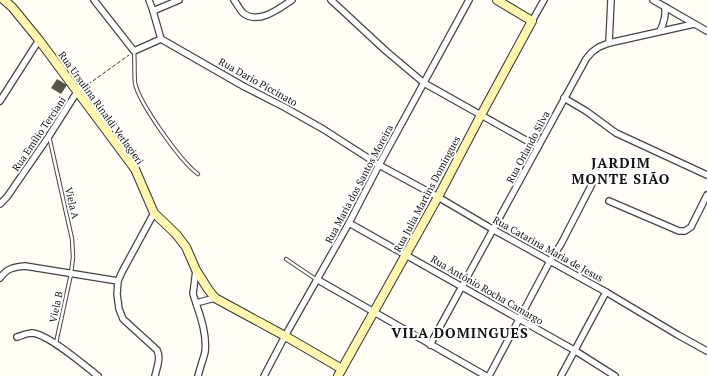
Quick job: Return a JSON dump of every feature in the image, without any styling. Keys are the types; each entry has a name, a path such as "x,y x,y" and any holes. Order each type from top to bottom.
{"street":[{"name":"Rua Ursulina Rinaldi Verlagieri","path":"4,0 12,3 135,169 154,213 176,234 186,247 196,270 215,298 285,336 340,372"},
{"path":"94,0 134,51 161,39 153,11 148,0"},
{"path":"153,11 179,0"},
{"path":"234,0 243,13 256,18 265,16 292,0"},
{"path":"331,0 386,51 424,83 538,147"},
{"name":"Rua Maria dos Santos Moreira","path":"264,376 285,336 318,280 469,0"},
{"path":"497,0 532,20 544,0"},
{"path":"608,43 611,0"},
{"path":"653,0 707,31"},
{"path":"660,31 664,23 664,7"},
{"name":"Rua Julia Martins Domingues","path":"340,372 438,197 532,20"},
{"name":"Rua Orlando Silva","path":"430,345 494,230 564,98 589,55 599,47 608,43 694,24"},
{"name":"Rua Dario Piccinato","path":"161,39 243,86 323,129 379,165"},
{"path":"0,101 39,40"},
{"name":"Rua Emílio Terciani","path":"0,204 7,197 49,136 77,92"},
{"path":"564,98 586,111 616,133 707,175"},
{"name":"Rua Catarina Maria de Jesus","path":"379,165 606,292 707,351"},
{"path":"489,376 592,184"},
{"path":"609,201 680,231 686,231 691,227 707,195"},
{"path":"154,213 122,272 118,282 117,294 118,309 123,319 157,350 159,354 155,376"},
{"name":"Rua Antônio Rocha Camargo","path":"349,223 574,350 615,376"},
{"path":"0,278 3,273 12,267 25,266 118,282"},
{"path":"196,270 193,294 202,321 205,337 205,351 198,376"},
{"path":"318,280 486,376"},
{"path":"561,376 606,292"},
{"path":"196,303 215,298"},
{"path":"17,337 31,333 39,335 56,344 98,376"}],"lane":[{"path":"134,51 136,84 143,101 151,116 176,150 192,170 198,174"},
{"name":"Viela A","path":"49,136 72,239 73,257 71,274"},
{"path":"286,259 318,280"},
{"name":"Viela B","path":"56,344 71,274"}],"path":[{"path":"77,92 134,51"}],"building":[{"path":"57,79 67,85 61,94 51,88"}],"district":[{"name":"JARDIM MONTE SIÃO","path":"621,170"},
{"name":"VILA DOMINGUES","path":"460,332"}]}
